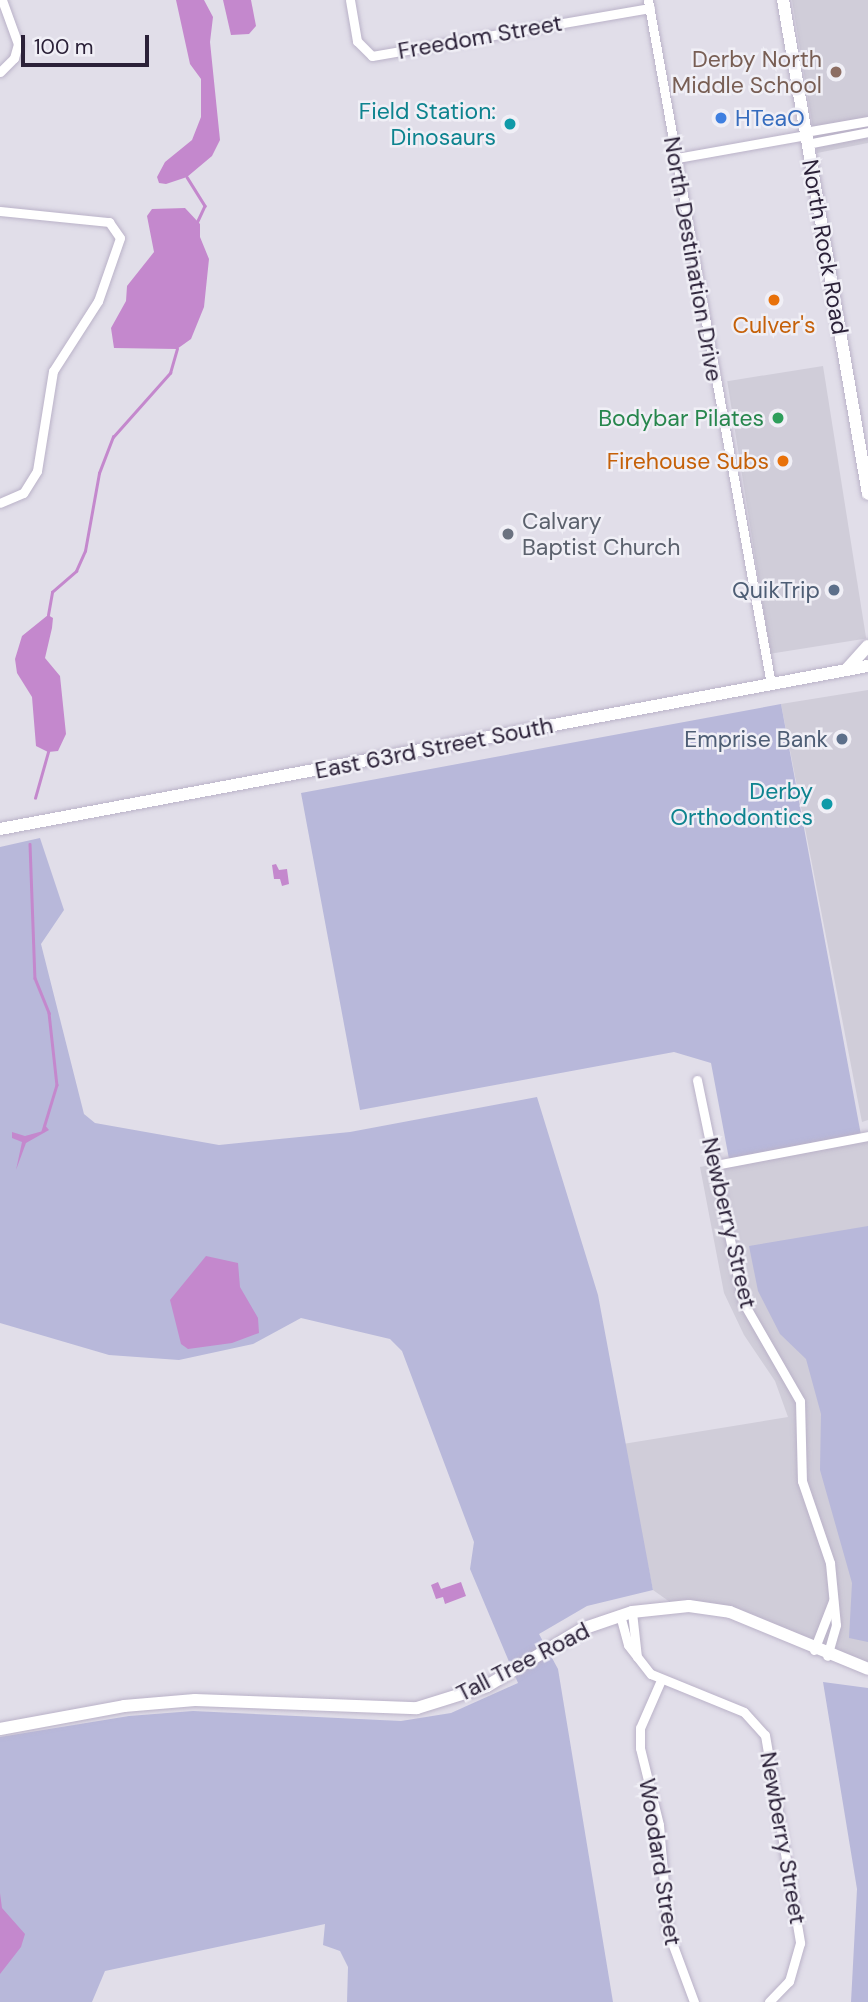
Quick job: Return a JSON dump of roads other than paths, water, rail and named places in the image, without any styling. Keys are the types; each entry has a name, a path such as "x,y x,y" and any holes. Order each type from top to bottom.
{"main road":[{"name":"North Rock Road","path":"783,0 868,494"},
{"path":"847,669 868,646"},
{"name":"East 63rd Street South","path":"0,829 868,666"},
{"name":"Tall Tree Road","path":"0,1729 124,1706 195,1700 417,1708 487,1686 582,1629 626,1613 689,1606 730,1612 827,1656 868,1669"}],"street":[{"path":"0,72 13,58 18,44 2,0"},
{"name":"Freedom Street","path":"350,0 357,41 372,56 649,4"},
{"name":"North Destination Drive","path":"649,4 771,684"},
{"path":"806,137 868,121"},
{"path":"677,158 806,137 868,132"},
{"path":"0,211 82,217 109,222 118,230 120,242 104,288 53,371 37,471 23,493 0,502"},
{"name":"Newberry Street","path":"697,1080 743,1302 800,1401 802,1481 830,1563 836,1625 827,1656"},
{"path":"715,1165 868,1136"},
{"name":"Newberry Street","path":"814,1650 833,1600"},
{"name":"Newberry Street","path":"626,1613 628,1645 661,1681 744,1712 765,1735 800,1943 789,1981 769,2002"},
{"name":"Woodard Street","path":"661,1681 640,1728 640,1748 659,1825 668,1932 694,2002"}],"waterway":[{"path":"187,177 205,206 198,221"},
{"path":"48,615 52,592 76,571 85,551 99,473 113,437 170,373 177,349"},
{"path":"35,798 48,752"},
{"path":"30,844 35,978 49,1013 57,1085 43,1131"}],"place":[{"name":"Derby North Middle School","path":"836,72"},
{"name":"HTeaO","path":"721,118"},
{"name":"Field Station: Dinosaurs","path":"510,124"},
{"name":"Culver's","path":"774,300"},
{"name":"Bodybar Pilates","path":"778,418"},
{"name":"Firehouse Subs","path":"783,461"},
{"name":"Calvary Baptist Church","path":"508,534"},
{"name":"QuikTrip","path":"834,590"},
{"name":"Emprise Bank","path":"842,739"},
{"name":"Derby Orthodontics","path":"827,804"}]}
